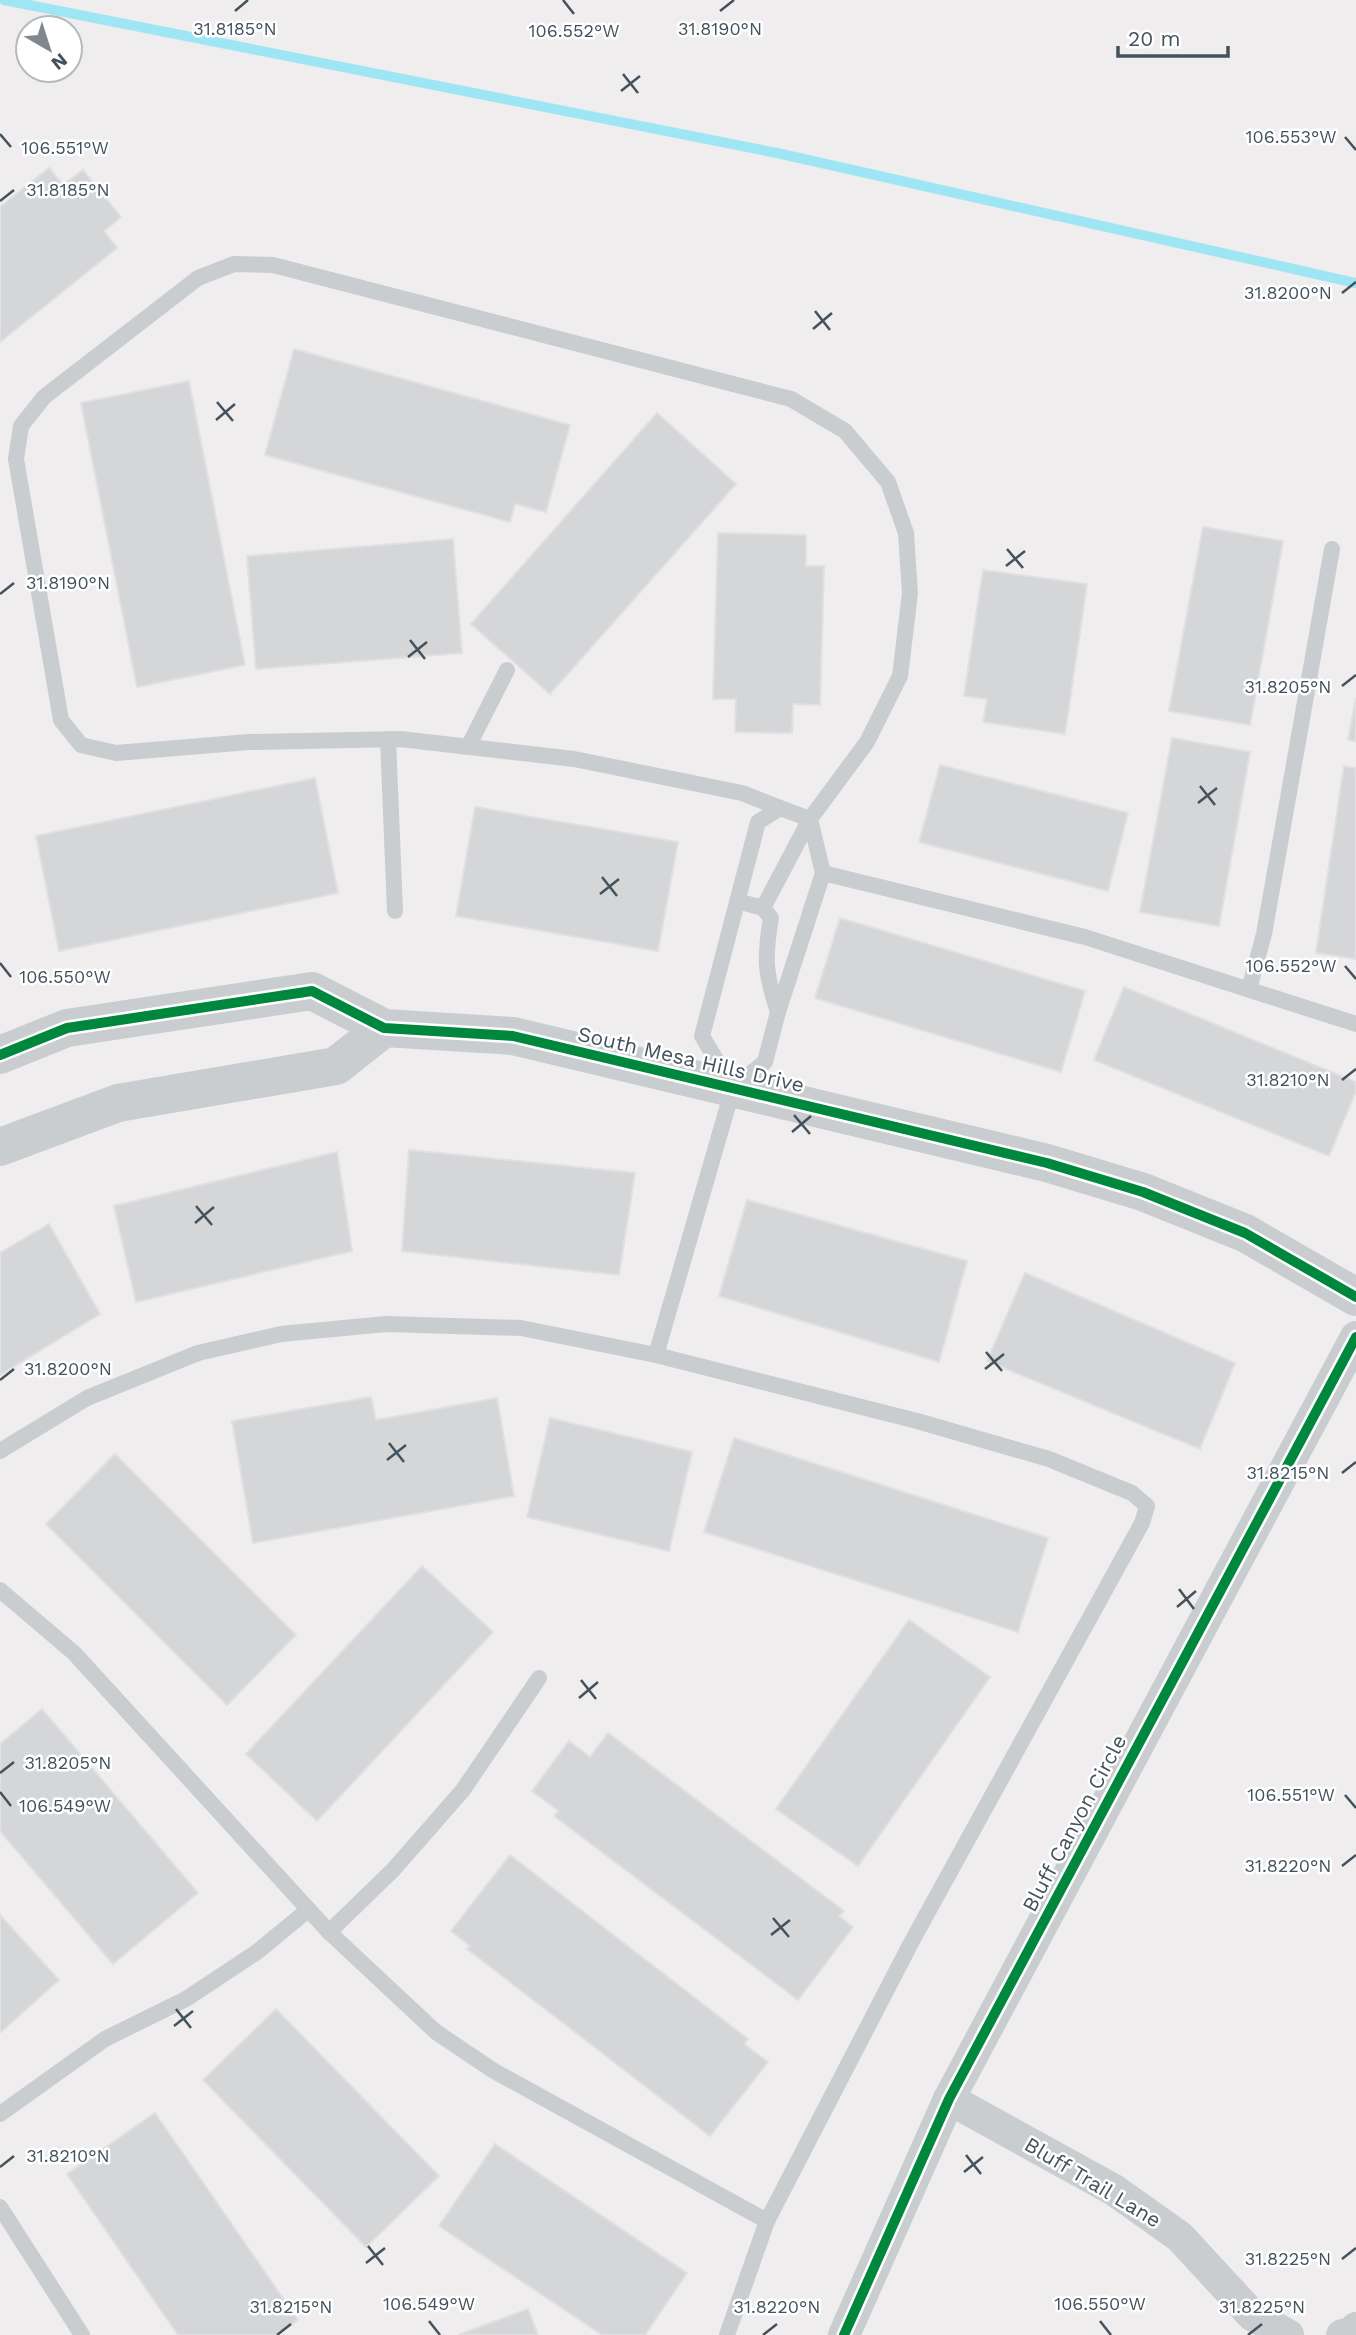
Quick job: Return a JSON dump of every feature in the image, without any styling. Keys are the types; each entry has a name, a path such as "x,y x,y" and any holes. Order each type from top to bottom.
{"street":[{"name":"South Mesa Hills Drive","path":"0,1055 66,1028 312,991 384,1028 513,1036 1046,1163 1143,1192 1245,1233 1356,1297"},
{"path":"0,1147 118,1102 336,1066 384,1028"},
{"name":"Bluff Canyon Circle","path":"844,2335 949,2099 1356,1337"},
{"name":"Bluff Trail Lane","path":"949,2099 1114,2190 1180,2236 1252,2315 1288,2335"},
{"path":"1342,2335 1351,2333 1356,2328"}],"lane":[{"path":"764,908 810,819 867,742 900,676 910,593 906,533 888,482 845,431 791,399 273,265 234,264 198,278 44,397 21,426 16,458 61,720 81,745 116,753 249,741 388,739 468,747 574,759 742,793 810,819"},
{"path":"1249,989 1264,934 1332,549"},
{"path":"468,747 507,670"},
{"path":"388,739 396,911"},
{"path":"733,1088 702,1036 758,822 780,808"},
{"path":"656,1355 733,1088 765,1062 778,1012 823,873 810,819"},
{"path":"823,873 1085,937 1356,1024"},
{"path":"737,901 764,908 771,918 766,949 767,978 778,1012"},
{"path":"0,1451 87,1398 198,1353 281,1334 386,1324 521,1328 656,1355 917,1421 1049,1459 1132,1493 1147,1506 1142,1523 912,1941 767,2221 727,2335"},
{"path":"0,1590 74,1653 329,1932 436,2032 494,2071 767,2221"},
{"path":"329,1932 393,1870 463,1790 539,1678"},
{"path":"0,2114 105,2039 186,1998 257,1952 308,1910"},
{"path":"0,2207 82,2335"}],"building":[{"path":"49,168 63,185 83,170 121,217 104,231 117,248 0,342 0,207"},
{"path":"294,349 570,425 546,512 515,504 510,522 265,455"},
{"path":"189,381 245,665 137,687 81,403"},
{"path":"657,413 736,484 550,694 471,624"},
{"path":"1203,527 1283,541 1250,725 1169,711"},
{"path":"718,533 806,535 806,566 824,566 820,705 793,704 792,733 735,732 736,699 713,699"},
{"path":"453,539 462,653 256,669 247,556"},
{"path":"983,570 1087,584 1065,734 983,722 987,699 964,696"},
{"path":"1356,698 1356,741 1348,740"},
{"path":"1172,738 1250,752 1219,926 1140,912"},
{"path":"940,765 1128,813 1108,891 919,842"},
{"path":"1344,766 1356,768 1356,959 1316,953"},
{"path":"315,778 338,893 59,951 36,836"},
{"path":"475,807 678,842 658,951 456,916"},
{"path":"840,918 1085,991 1061,1072 815,998"},
{"path":"1124,987 1356,1082 1356,1091 1329,1156 1094,1060"},
{"path":"409,1150 635,1173 619,1275 402,1251"},
{"path":"337,1152 352,1251 136,1302 114,1206"},
{"path":"747,1200 967,1261 939,1362 719,1296"},
{"path":"49,1224 100,1314 0,1375 0,1253"},
{"path":"1025,1273 1235,1363 1200,1449 987,1361"},
{"path":"371,1397 376,1420 497,1398 514,1496 253,1543 232,1421"},
{"path":"550,1418 692,1452 669,1551 527,1517"},
{"path":"734,1438 1048,1538 1018,1632 704,1532"},
{"path":"115,1454 296,1635 227,1705 46,1524"},
{"path":"422,1566 493,1632 317,1821 246,1754"},
{"path":"909,1620 990,1677 858,1866 776,1809"},
{"path":"42,1709 198,1893 113,1964 0,1831 0,1744"},
{"path":"608,1733 844,1911 839,1916 853,1927 798,2000 554,1816 559,1811 532,1791 569,1741 590,1757"},
{"path":"510,1855 748,2039 744,2044 768,2062 710,2136 467,1949 470,1946 451,1931"},
{"path":"0,1915 59,1980 1,2032 0,2032"},
{"path":"276,2009 439,2176 366,2247 203,2080"},
{"path":"155,2113 298,2320 276,2335 178,2335 67,2174"},
{"path":"495,2144 687,2273 645,2335 602,2335 439,2226"},
{"path":"528,2309 538,2335 458,2335"}],"waterway":[{"path":"4,0 777,153 1356,283"}],"cycle path":[{"path":"0,1055 67,1028 312,991 384,1028 513,1036 1047,1163 1143,1192 1245,1233 1356,1297"},
{"path":"844,2335 949,2099 1356,1337"}]}
